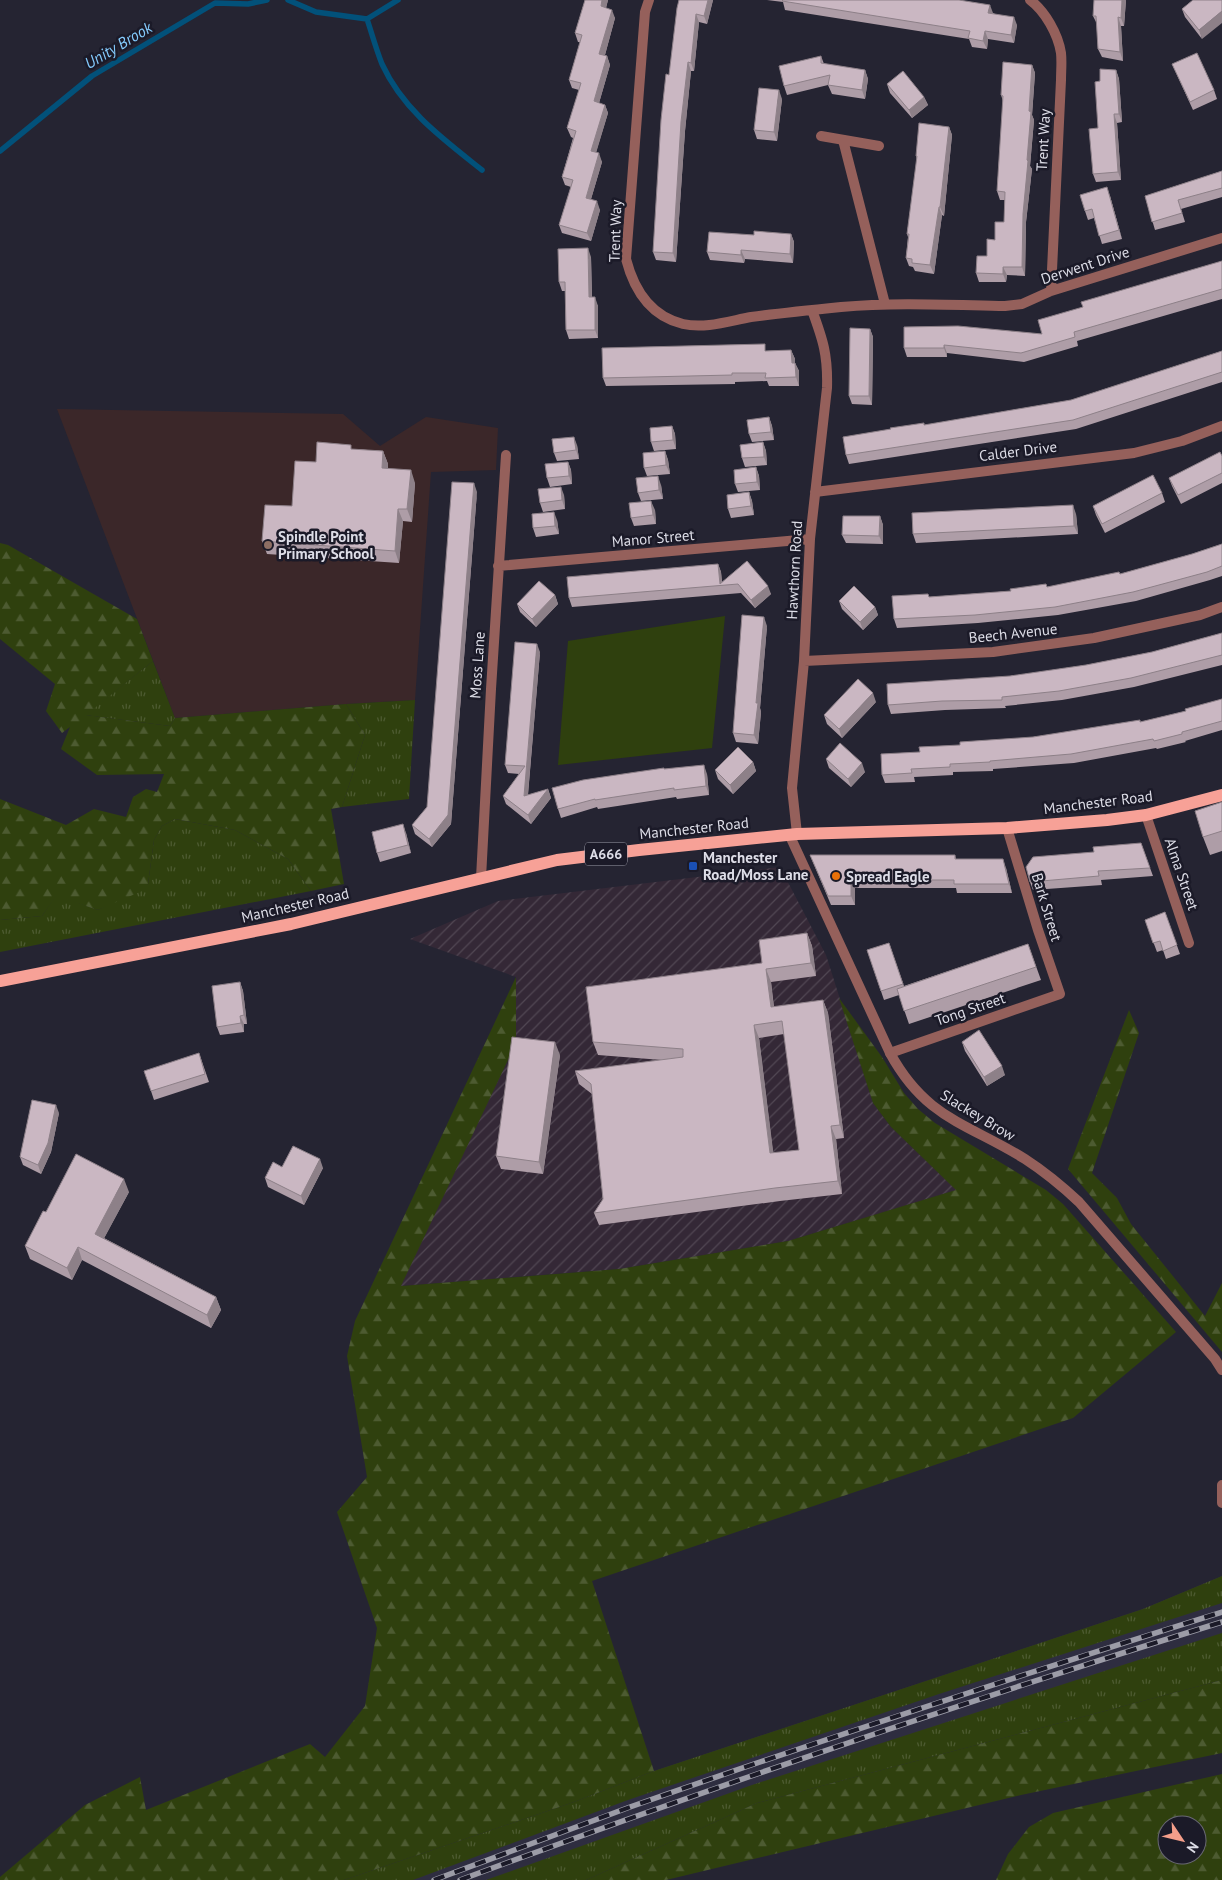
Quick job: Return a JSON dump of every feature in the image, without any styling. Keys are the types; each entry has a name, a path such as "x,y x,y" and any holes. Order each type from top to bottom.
{"main road":[{"name":"Manchester Road","path":"0,981 291,924 558,860 793,834 1007,828 1107,820 1146,815 1222,795"}],"street":[{"name":"Trent Way","path":"649,0 645,12 626,259 631,278 639,293 652,308 668,319 683,324 700,326 752,317 885,304 956,305"},
{"name":"Trent Way","path":"1030,0 1037,5 1052,28 1061,51 1062,80 1051,291"},
{"path":"821,136 879,146"},
{"path":"843,140 885,304"},
{"name":"Derwent Drive","path":"956,305 1005,306 1022,304 1051,291 1222,238"},
{"name":"Hawthorn Road","path":"793,834 792,788 804,662 810,540 827,388 828,363 823,340 812,310"},
{"name":"Calder Drive","path":"815,492 1134,453 1182,441 1222,426"},
{"name":"Moss Lane","path":"481,878 506,455"},
{"name":"Manor Street","path":"498,566 810,540"},
{"name":"Beech Avenue","path":"804,662 993,652 1094,638 1200,615 1222,607"},
{"name":"Alma Street","path":"1146,815 1189,944"},
{"name":"Bark Street","path":"1007,828 1060,994"},
{"name":"Slackey Brow","path":"793,834 890,1053 909,1083 934,1109 1024,1158 1048,1175 1072,1196 1215,1359 1222,1370"},
{"name":"Tong Street","path":"890,1053 1060,994"},
{"path":"1222,1485 1222,1503"}],"shaded area":[{"name":"Spindle Point Primary School","path":"57,409 343,414 380,446 426,417 498,428 496,470 431,472 415,700 175,718"},
{"path":"780,867 826,955 873,1103 891,1127 957,1190 788,1241 619,1269 400,1286 516,1042 516,977 410,939 498,901"},
{"path":"1222,1576 1222,1680 757,1803 586,1880 344,1880 574,1802 654,1771 1143,1609"}],"green space":[{"path":"0,543 8,545 137,619 153,661 86,715 170,726 175,718 346,704 365,735 342,807 331,809 344,884 311,891 288,859 235,830 175,819 162,826 154,840 148,884 142,891 98,910 56,896 42,916 0,920 0,799 66,825 94,809 126,817 133,797 146,789 157,792 164,774 97,775 61,749 70,727 62,733 46,711 55,684 0,639"},
{"path":"725,616 712,748 558,765 568,641"},
{"path":"153,661 175,718 170,726 85,715"},
{"path":"415,700 409,799 342,807 365,735 346,704"},
{"path":"175,819 235,830 288,859 311,891 0,952 0,920 42,916 56,895 98,910 148,884 154,840 162,826"},
{"path":"516,977 516,1043 401,1286 619,1269 788,1241 956,1190 891,1127 873,1103 839,998 882,1057 904,1093 918,1109 935,1123 1046,1190 1063,1204 1176,1332 1073,1418 592,1581 654,1771 574,1802 344,1880 0,1880 0,1877 85,1805 140,1777 146,1810 310,1744 325,1757 365,1706 377,1628 337,1512 367,1477 347,1356 355,1321"},
{"path":"1129,1010 1139,1033 1092,1173 1117,1198 1131,1224 1205,1316 1222,1283 1222,1352 1068,1169"},
{"path":"1222,1576 1222,1603 939,1694 628,1800 413,1880 344,1880 574,1802 654,1771 1143,1609"},
{"path":"1222,1633 1222,1680 757,1803 586,1880 486,1880 752,1785"},
{"path":"1222,1680 1222,1753 1021,1795 666,1880 586,1880 757,1803"},
{"path":"1222,1774 1222,1880 996,1880 1008,1854 1029,1827 1053,1813"}],"building":[{"path":"585,0 602,0 601,6 612,10 599,54 607,56 594,101 605,105 591,151 599,153 586,198 597,201 587,233 559,225 573,180 562,177 576,131 567,128 581,83 569,80 582,35 575,33"},
{"path":"679,0 708,0 704,16 696,14 691,63 688,62 681,122 673,253 653,252 661,120 666,74 669,75"},
{"path":"783,0 959,0 990,5 988,13 1014,17 1011,35 985,31 983,41 968,38 970,31"},
{"path":"1094,0 1122,0 1121,18 1118,17 1120,52 1098,49 1096,16 1093,16"},
{"path":"1193,0 1222,0 1222,11 1199,30 1182,9"},
{"path":"1197,53 1214,90 1190,102 1172,64"},
{"path":"821,56 821,63 865,70 862,90 828,85 830,75 784,86 779,66"},
{"path":"1003,62 1032,65 1029,111 1031,112 1023,214 1022,267 1003,267 1003,274 976,273 977,256 987,256 987,239 995,240 995,222 1004,222 1005,192 997,191 1003,96 1001,95"},
{"path":"1100,69 1116,70 1119,114 1114,114 1118,172 1093,174 1089,129 1098,128 1095,82 1100,81"},
{"path":"903,71 924,97 909,110 887,84"},
{"path":"759,88 779,90 774,132 754,130"},
{"path":"919,123 949,127 940,207 930,265 912,263 912,259 906,258"},
{"path":"1222,171 1222,188 1178,200 1182,213 1152,222 1145,196"},
{"path":"1107,187 1119,230 1099,236 1092,209 1085,211 1080,195"},
{"path":"754,231 791,234 790,254 741,250 741,255 707,252 709,232 754,235"},
{"path":"588,248 589,297 595,297 595,330 566,330 565,282 559,282 558,249"},
{"path":"1222,261 1222,289 1074,332 1075,337 1021,353 944,345 944,348 904,348 904,327 958,326 1042,334 1038,320 1083,307 1081,302"},
{"path":"850,328 870,329 869,396 849,396"},
{"path":"765,344 765,351 791,350 792,363 795,363 796,377 765,378 766,373 732,373 732,375 603,378 602,348"},
{"path":"1222,351 1222,372 1073,420 846,455 843,437 1071,400"},
{"path":"769,417 771,432 749,434 747,420"},
{"path":"672,426 673,440 651,442 650,428"},
{"path":"574,437 576,450 554,453 552,439"},
{"path":"317,442 351,445 351,449 383,451 382,468 411,470 407,509 398,509 395,551 262,541 265,505 292,506 295,461 316,462"},
{"path":"763,442 764,457 742,458 740,445"},
{"path":"665,451 666,465 644,468 643,453"},
{"path":"1220,452 1222,456 1222,473 1178,495 1169,478"},
{"path":"568,462 569,476 547,478 545,464"},
{"path":"756,467 757,482 735,484 734,470"},
{"path":"1153,475 1162,493 1102,524 1093,506"},
{"path":"658,476 659,490 638,493 636,478"},
{"path":"452,482 474,483 448,815 429,839 412,825 427,807"},
{"path":"561,487 562,500 540,503 538,489"},
{"path":"749,492 751,506 728,509 727,495"},
{"path":"651,501 653,515 631,518 629,503"},
{"path":"1073,505 1074,526 913,534 912,513"},
{"path":"554,512 555,526 533,528 532,514"},
{"path":"843,516 880,516 879,536 842,535"},
{"path":"1222,544 1222,566 1207,572 1133,592 1055,607 975,615 894,619 892,596 928,594 929,597 1011,591 1010,589 1046,584 1047,587 1119,572 1120,574"},
{"path":"747,561 768,586 751,600 738,584 569,598 567,577 718,564 720,584"},
{"path":"539,581 555,595 532,619 517,604"},
{"path":"854,586 875,607 860,622 839,601"},
{"path":"742,615 764,617 754,735 733,733"},
{"path":"1222,633 1222,655 1131,678 1059,691 1002,697 1002,700 942,701 888,705 887,684 1010,676 1086,665 1152,652"},
{"path":"515,642 537,644 524,796 548,789 528,815 503,796 525,766 505,765"},
{"path":"858,679 873,693 839,729 824,715"},
{"path":"1222,699 1222,721 1154,741 1153,739 1071,754 950,764 950,767 911,769 912,773 882,775 881,754 920,752 919,747 960,745 960,742 1033,737 1140,720 1140,722 1186,711 1185,709"},
{"path":"840,743 862,763 848,779 826,759"},
{"path":"738,747 753,762 730,785 715,770"},
{"path":"704,765 706,786 674,790 674,788 595,799 558,809 552,788 583,780 664,768"},
{"path":"1222,802 1222,831 1203,837 1195,811"},
{"path":"403,824 408,845 377,853 372,832"},
{"path":"1141,843 1150,868 1098,871 1099,876 1030,882 1026,867 1033,857 1094,852 1093,847"},
{"path":"810,855 955,855 955,859 1003,859 1009,884 954,884 954,880 851,880 851,896 828,896"},
{"path":"1165,912 1177,945 1163,951 1160,941 1153,943 1145,920"},
{"path":"807,933 811,963 766,969 771,1007 823,1000 840,1125 831,1126 838,1181 594,1213 603,1199 591,1084 575,1071 683,1057 683,1049 593,1042 586,987 762,963 759,940","holes":["782,1021 799,1150 770,1153 754,1025"]},
{"path":"889,943 903,984 881,991 867,950"},
{"path":"1028,944 1036,967 904,1011 897,989"},
{"path":"240,982 244,1015 240,1016 241,1023 217,1027 212,986"},
{"path":"979,1030 1002,1066 984,1077 962,1042"},
{"path":"512,1037 555,1042 539,1162 496,1156"},
{"path":"199,1053 205,1074 151,1091 144,1071"},
{"path":"32,1100 56,1105 48,1143 38,1165 20,1157"},
{"path":"293,1146 320,1159 301,1196 265,1178 273,1162 282,1167"},
{"path":"76,1154 124,1179 95,1234 216,1297 207,1315 78,1247 67,1268 25,1246 43,1211 46,1212"}],"waterway":[{"name":"Unity Brook","path":"0,151 92,76 215,3 248,4 267,0"},
{"name":"Unity Brook","path":"288,0 316,12 367,19 398,0"},
{"path":"367,19 382,64 401,96 425,123 482,170"}],"railway":[{"path":"434,1880 630,1807 777,1756 1222,1612"},
{"path":"460,1880 840,1746 1222,1622"}],"place":[{"name":"Spindle Point Primary School","path":"268,545"},
{"name":"Manchester Road/Moss Lane","path":"693,866"},
{"name":"Spread Eagle","path":"836,876"}]}
